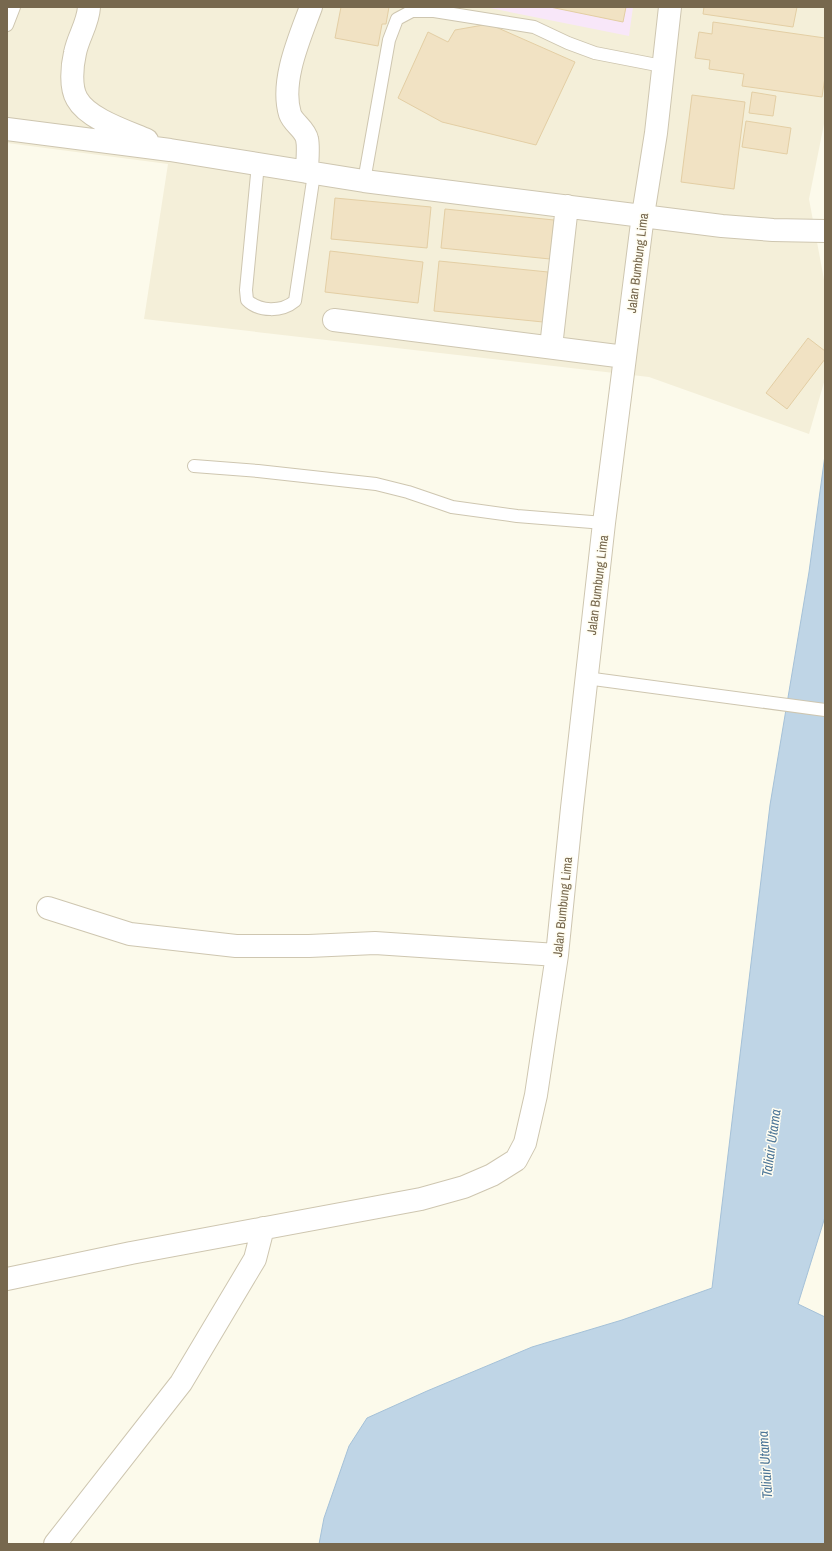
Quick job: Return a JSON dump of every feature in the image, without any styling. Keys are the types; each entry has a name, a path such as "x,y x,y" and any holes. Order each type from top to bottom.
{"street":[{"path":"89,7 86,25 75,53 73,82 77,99 93,116 170,150"},
{"path":"310,173 307,138 290,115 288,101 289,80 296,50 311,7"},
{"name":"Jalan Bumbung Lima","path":"263,1228 421,1199 464,1187 492,1175 516,1160 525,1142 536,1095 557,955 604,523 643,215 656,133 662,66 670,7"},
{"path":"7,130 170,150 364,181 722,226 773,230 822,231"},
{"path":"551,348 567,206"},
{"path":"334,320 625,357"},
{"path":"48,908 130,934 236,946 293,946 375,943 557,955"},
{"path":"7,1279 131,1253 263,1228 255,1258 181,1383 56,1544"}],"lane":[{"path":"7,25 14,7"},
{"path":"364,181 389,40 397,19 412,11 434,11 534,28 596,53 662,66"},
{"path":"258,164 246,290 247,300 252,305 266,308 279,310 289,306 295,301 310,173"},
{"path":"194,466 376,484 408,492 452,507 517,516 604,523"},
{"path":"586,678 825,710"}],"shaded area":[{"path":"7,7 825,7 825,119 809,199 825,285 825,379 809,434 649,377 144,319 168,164 7,143"},
{"path":"485,7 550,7 623,22 626,7 633,7 629,36"}],"water":[{"name":"Taliair Utama","path":"825,455 825,1217 798,1304 825,1317 825,1544 319,1544 324,1518 349,1446 367,1418 532,1347 622,1320 712,1288 770,805 809,572"}],"building":[{"path":"341,7 389,7 386,24 382,24 378,46 335,38"},
{"path":"550,7 626,7 623,22"},
{"path":"704,7 797,7 793,27 703,14"},
{"path":"713,22 825,38 825,77 822,97 742,86 744,74 709,69 710,60 695,58 699,32 712,34"},
{"path":"489,24 575,62 536,145 442,122 398,98 428,32 448,42 455,30"},
{"path":"752,92 776,96 773,116 749,113"},
{"path":"692,95 745,102 734,189 681,182"},
{"path":"746,121 791,128 787,154 742,147"},
{"path":"335,198 431,207 427,248 331,239"},
{"path":"445,209 554,220 550,259 441,248"},
{"path":"330,251 423,262 418,303 325,292"},
{"path":"439,261 548,272 543,322 434,311"},
{"path":"808,338 825,351 825,359 787,409 766,393"}]}
